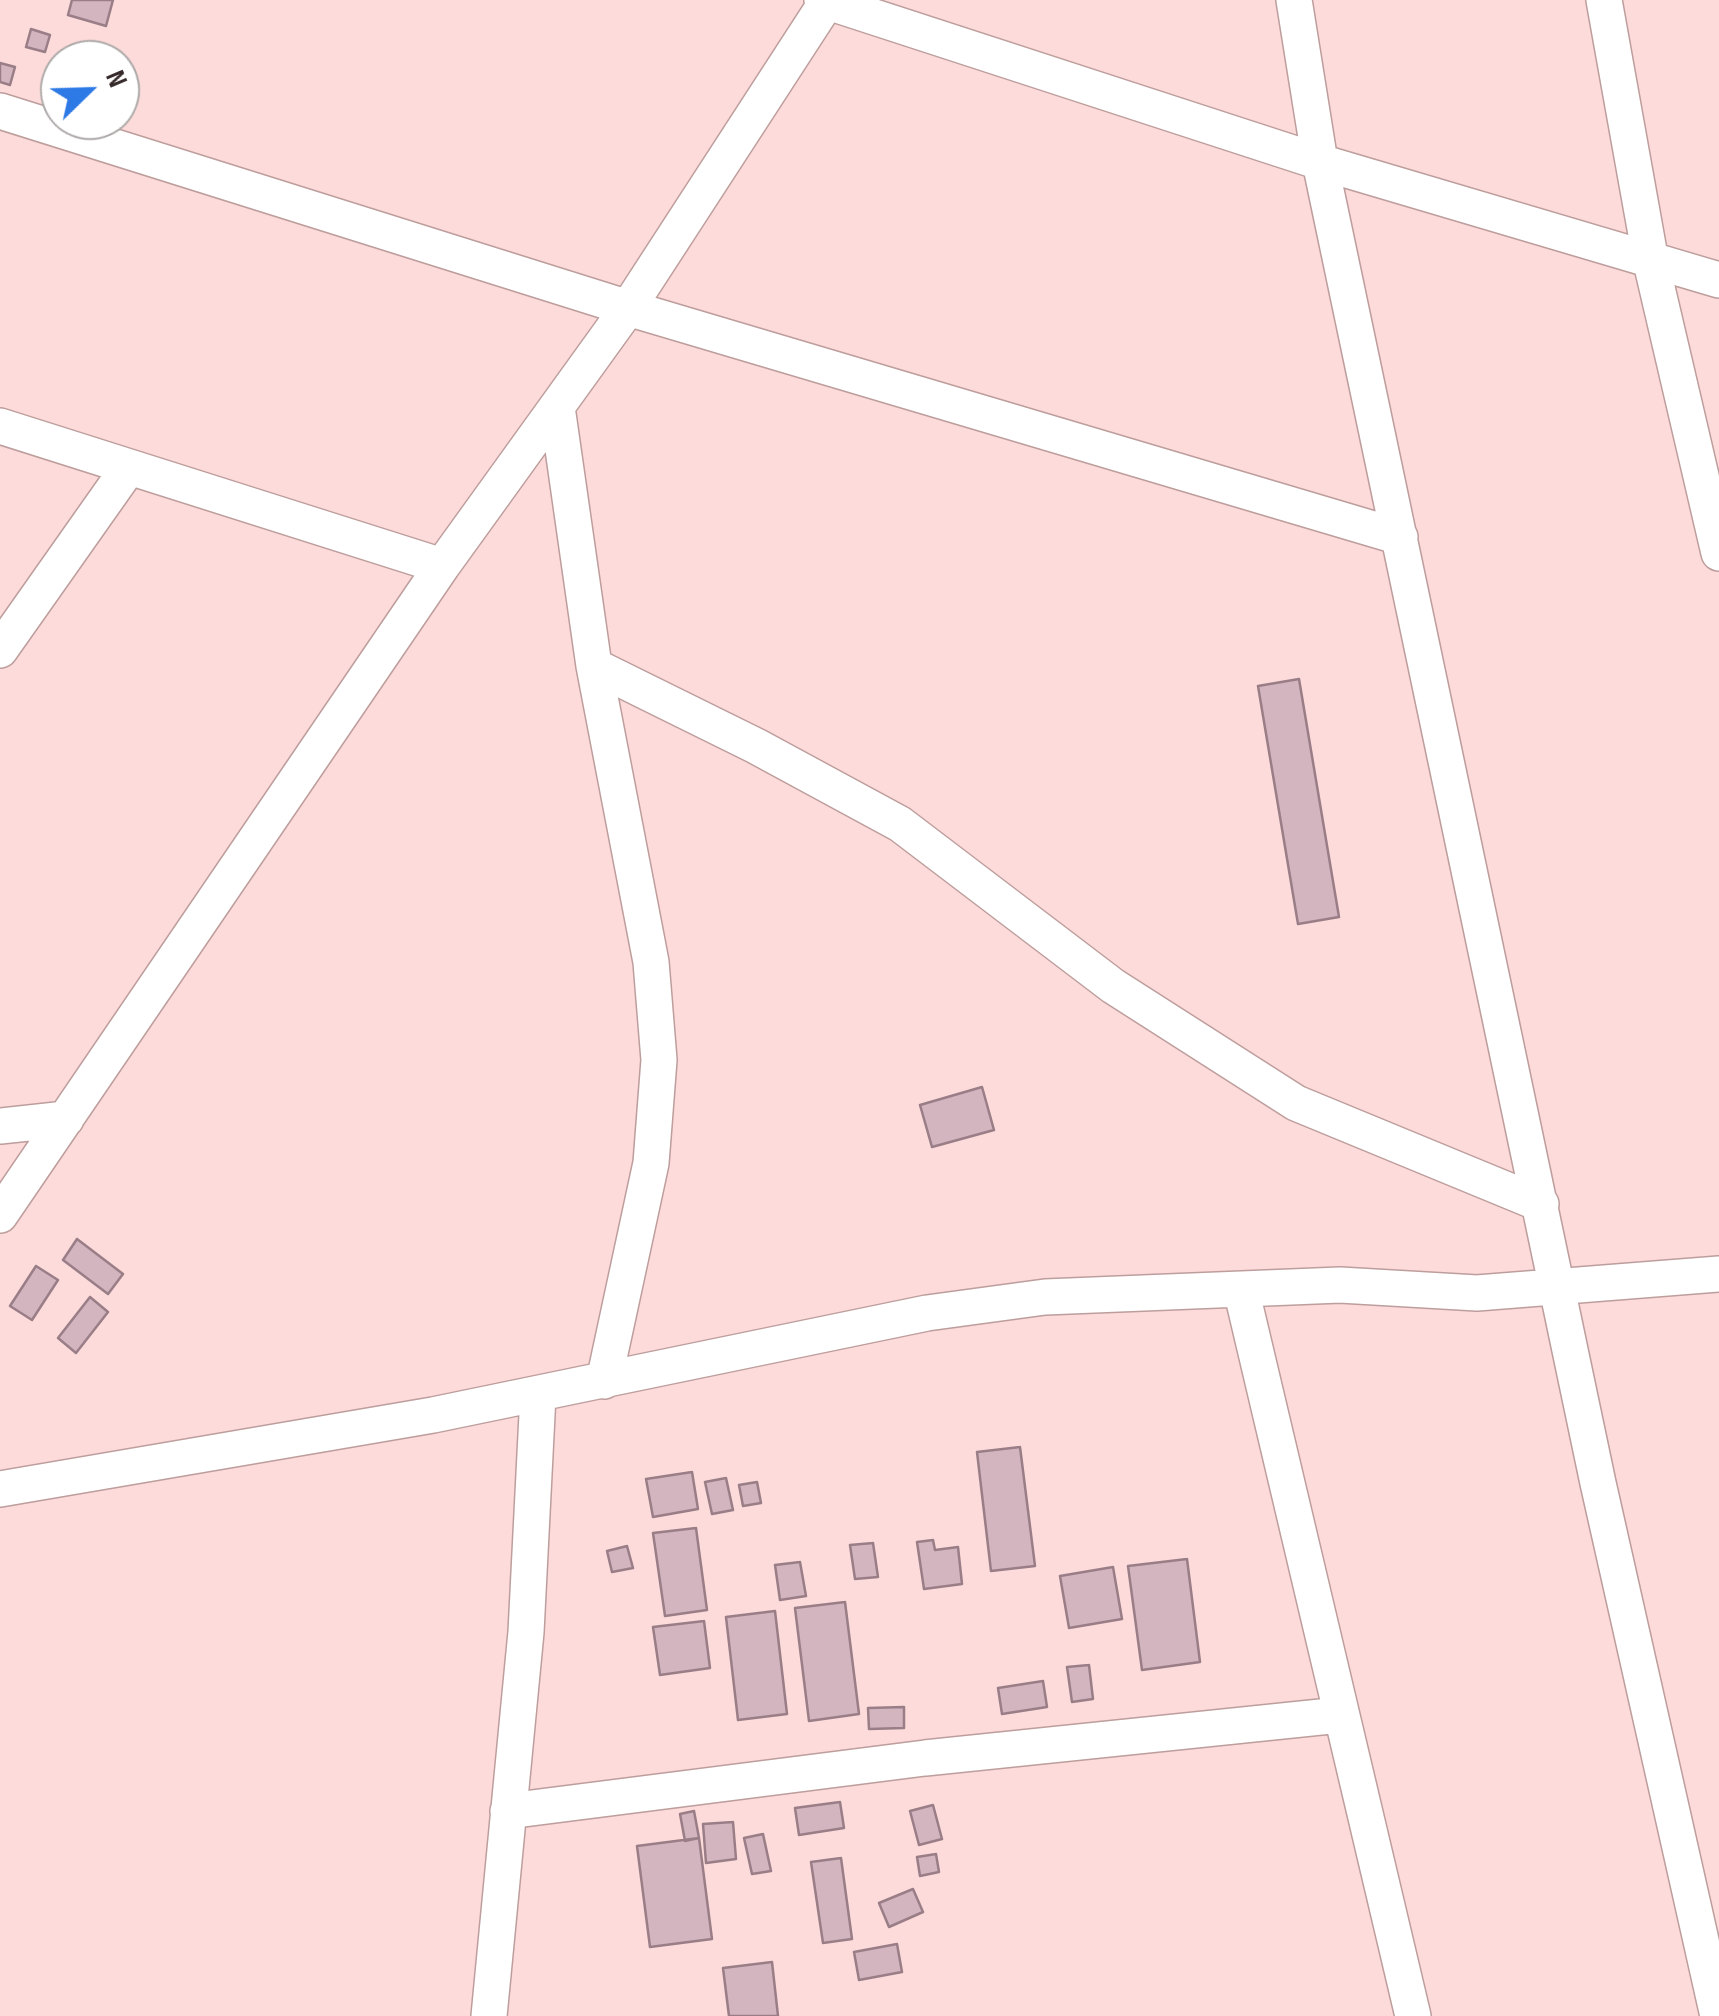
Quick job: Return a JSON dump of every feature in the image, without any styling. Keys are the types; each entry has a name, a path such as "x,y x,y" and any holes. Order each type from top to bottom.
{"street":[{"path":"0,1214 442,566 628,308 826,0 1320,162 1719,280"},
{"path":"1294,0 1320,162 1598,1483 1718,2016"},
{"path":"1604,0 1651,262 1719,554"},
{"path":"0,111 628,308 1400,537"},
{"path":"557,407 594,666 651,962 660,1060 650,1162 604,1381"},
{"path":"0,426 442,566"},
{"path":"0,650 128,467"},
{"path":"594,666 756,746 900,824 1113,986 1296,1103 1541,1204"},
{"path":"0,1126 66,1118"},
{"path":"0,1489 538,1395 927,1313 1045,1297 1340,1285 1477,1293 1719,1274"},
{"path":"1241,1289 1413,2016"},
{"path":"488,2016 526,1632 538,1395"},
{"path":"508,1811 926,1758 1340,1715"}],"building":[{"path":"72,0 113,0 106,26 68,15"},
{"path":"31,29 50,35 49,40 40,40 40,51 26,47"},
{"path":"0,63 15,67 10,85 0,82"},
{"path":"1299,679 1339,917 1298,924 1258,686"},
{"path":"982,1087 994,1130 932,1147 920,1105"},
{"path":"77,1239 123,1274 108,1294 63,1260"},
{"path":"36,1266 58,1280 32,1320 10,1306"},
{"path":"90,1297 108,1312 76,1353 58,1338"},
{"path":"1020,1447 1035,1566 991,1571 977,1452"},
{"path":"692,1472 698,1509 653,1517 646,1479"},
{"path":"726,1478 733,1510 712,1514 705,1482"},
{"path":"757,1482 761,1503 743,1506 739,1485"},
{"path":"696,1528 707,1610 665,1616 653,1533"},
{"path":"933,1540 935,1550 958,1547 962,1584 924,1589 917,1542"},
{"path":"873,1543 878,1577 855,1579 850,1545"},
{"path":"627,1546 633,1568 612,1572 607,1551"},
{"path":"1187,1559 1200,1662 1142,1670 1128,1566"},
{"path":"800,1562 806,1596 780,1600 775,1565"},
{"path":"1113,1567 1122,1619 1069,1628 1060,1576"},
{"path":"845,1602 859,1714 809,1721 795,1608"},
{"path":"775,1611 787,1714 738,1720 726,1617"},
{"path":"704,1621 710,1668 660,1675 653,1627"},
{"path":"1089,1665 1093,1699 1072,1702 1067,1667"},
{"path":"1043,1681 1047,1707 1002,1714 998,1688"},
{"path":"904,1707 904,1728 869,1729 868,1708"},
{"path":"840,1802 844,1828 799,1835 795,1808"},
{"path":"933,1805 942,1839 919,1845 910,1811"},
{"path":"694,1811 699,1838 685,1841 680,1814"},
{"path":"733,1822 736,1859 706,1863 703,1824"},
{"path":"763,1834 771,1871 752,1874 744,1838"},
{"path":"699,1838 712,1939 650,1947 637,1846"},
{"path":"936,1854 939,1872 920,1876 917,1857"},
{"path":"841,1858 852,1939 823,1943 811,1862"},
{"path":"913,1889 923,1912 889,1927 879,1903"},
{"path":"897,1944 902,1972 859,1980 854,1952"},
{"path":"772,1962 778,2016 729,2016 723,1968"}]}
